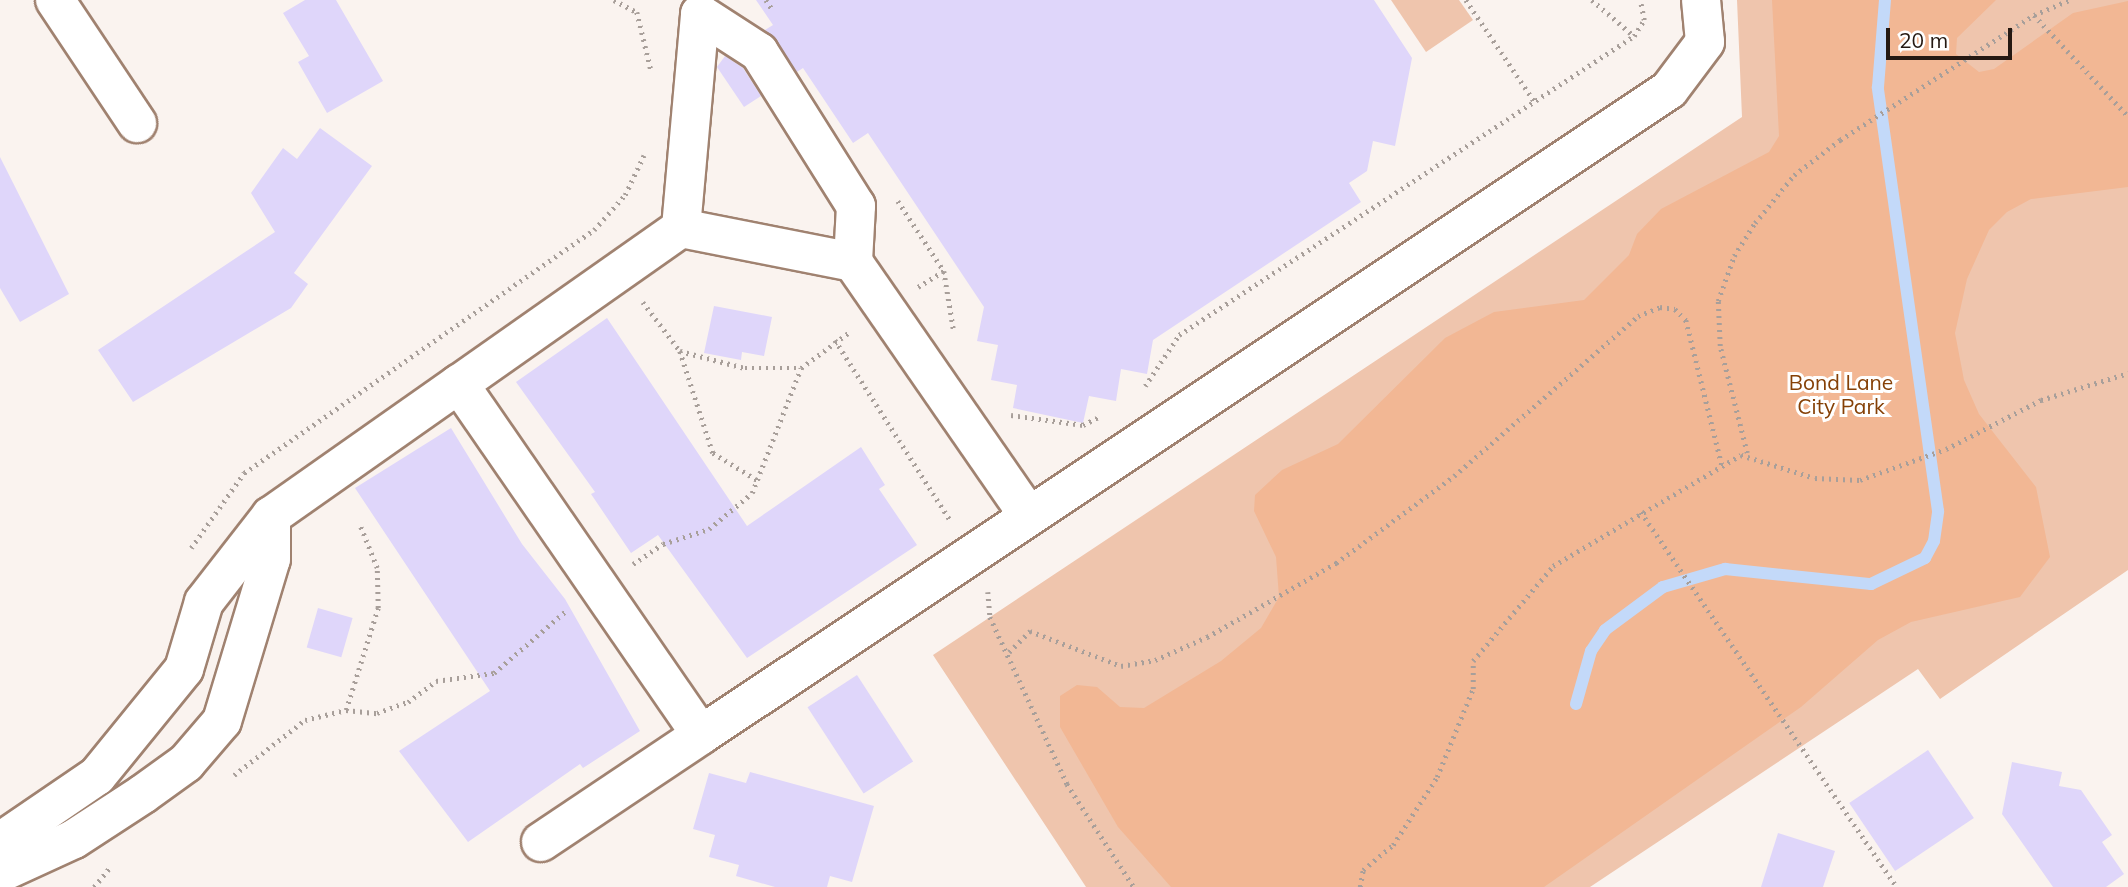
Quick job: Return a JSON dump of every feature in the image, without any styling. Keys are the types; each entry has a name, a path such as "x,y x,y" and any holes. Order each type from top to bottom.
{"street":[{"path":"55,0 137,123"},
{"path":"541,842 1669,90 1705,42 1701,0"},
{"path":"695,7 759,52 856,206 853,262 1028,515"},
{"path":"681,228 695,7"},
{"path":"0,849 6,838 97,776 184,669 204,602 271,516 681,228 853,262"},
{"path":"459,384 701,735"},
{"path":"0,873 74,839 143,794 186,763 222,721 271,559 271,516"}],"path":[{"path":"1466,0 1534,101"},
{"path":"1592,0 1634,36"},
{"path":"1135,395 1156,377 1179,335 1634,36 1644,20 1640,0"},
{"path":"1747,453 1720,346 1718,301 1734,256 1755,223 1794,175 1840,140 2034,15 2070,0"},
{"path":"2034,15 2128,116"},
{"path":"912,291 944,271 955,342"},
{"path":"635,290 680,351 713,453 757,480"},
{"path":"1009,652 1020,633 1030,631 1121,666 1155,660 1207,637 1336,563 1454,476 1638,316 1660,307 1675,309 1686,320 1722,466"},
{"path":"624,570 663,544 709,530 739,506 757,480 801,368 835,340 863,324"},
{"path":"835,340 952,523"},
{"path":"680,351 745,368 801,368"},
{"path":"1360,887 1363,870 1393,845 1437,777 1473,690 1472,661 1490,634 1553,566 1641,512 1747,453 1815,478 1860,480 1946,449 2041,400 2128,373"},
{"path":"1005,414 1083,425 1114,409"},
{"path":"1641,512 1897,887"},
{"path":"359,523 377,568 378,608 346,710 377,713 408,702 436,681 494,673 570,607"},
{"path":"986,578 990,617 1009,652 1067,784 1134,887"}],"green space":[{"path":"1391,0 1459,0 1473,20 1426,52"},
{"name":"Bond Lane City Park","path":"1737,0 2128,0 2128,570 1940,699 1918,669 1590,887 1086,887 933,655 1742,117"},
{"name":"Bond Lane City Park","path":"1772,0 1996,0 1957,38 1956,54 1979,72 1994,69 2073,13 2128,1 2128,187 2031,199 2007,212 1989,230 1967,279 1955,333 1964,380 1979,414 2036,487 2050,557 2020,597 1911,622 1878,640 1801,707 1544,887 1171,887 1118,827 1060,727 1060,696 1077,685 1097,687 1120,707 1144,708 1221,661 1261,628 1279,597 1276,557 1254,511 1255,495 1282,470 1338,444 1445,338 1494,312 1584,300 1629,255 1637,234 1661,209 1769,152 1779,136"}],"building":[{"path":"305,0 336,0 383,81 327,113 298,62 309,56 283,13"},
{"path":"756,0 1374,0 1412,58 1395,146 1373,141 1367,171 1349,183 1361,202 1153,340 1147,374 1121,369 1116,401 1089,396 1083,423 1013,408 1017,385 991,380 998,345 977,341 984,307 868,133 853,143 803,68 797,72 765,30 773,25"},
{"path":"725,56 743,68 761,96 744,107 717,67"},
{"path":"320,128 372,166 294,273 308,284 291,308 133,402 98,350 275,232 251,193 283,148 297,159"},
{"path":"0,157 69,294 20,322 0,288"},
{"path":"714,306 772,317 764,356 742,352 741,360 704,353"},
{"path":"607,318 747,526 861,447 885,485 879,489 917,545 747,658 658,535 631,553 591,494 595,492 516,382"},
{"path":"451,428 522,544 565,599 640,731 583,768 580,764 468,842 399,751 490,691 355,488"},
{"path":"318,608 353,618 341,657 307,647"},
{"path":"857,675 913,761 864,794 808,707"},
{"path":"1928,750 1974,818 1895,871 1849,803"},
{"path":"2012,762 2062,772 2059,786 2081,790 2112,835 2102,842 2124,874 2106,887 2053,887 2002,814"},
{"path":"750,772 874,806 852,882 830,876 827,887 775,887 736,876 739,865 709,857 715,835 693,829 709,773 746,783"},
{"path":"1778,833 1835,851 1823,887 1761,887"}],"waterway":[{"path":"1576,704 1591,651 1605,630 1663,587 1725,569 1871,584 1925,558 1934,541 1938,511 1878,87 1885,0"}]}
